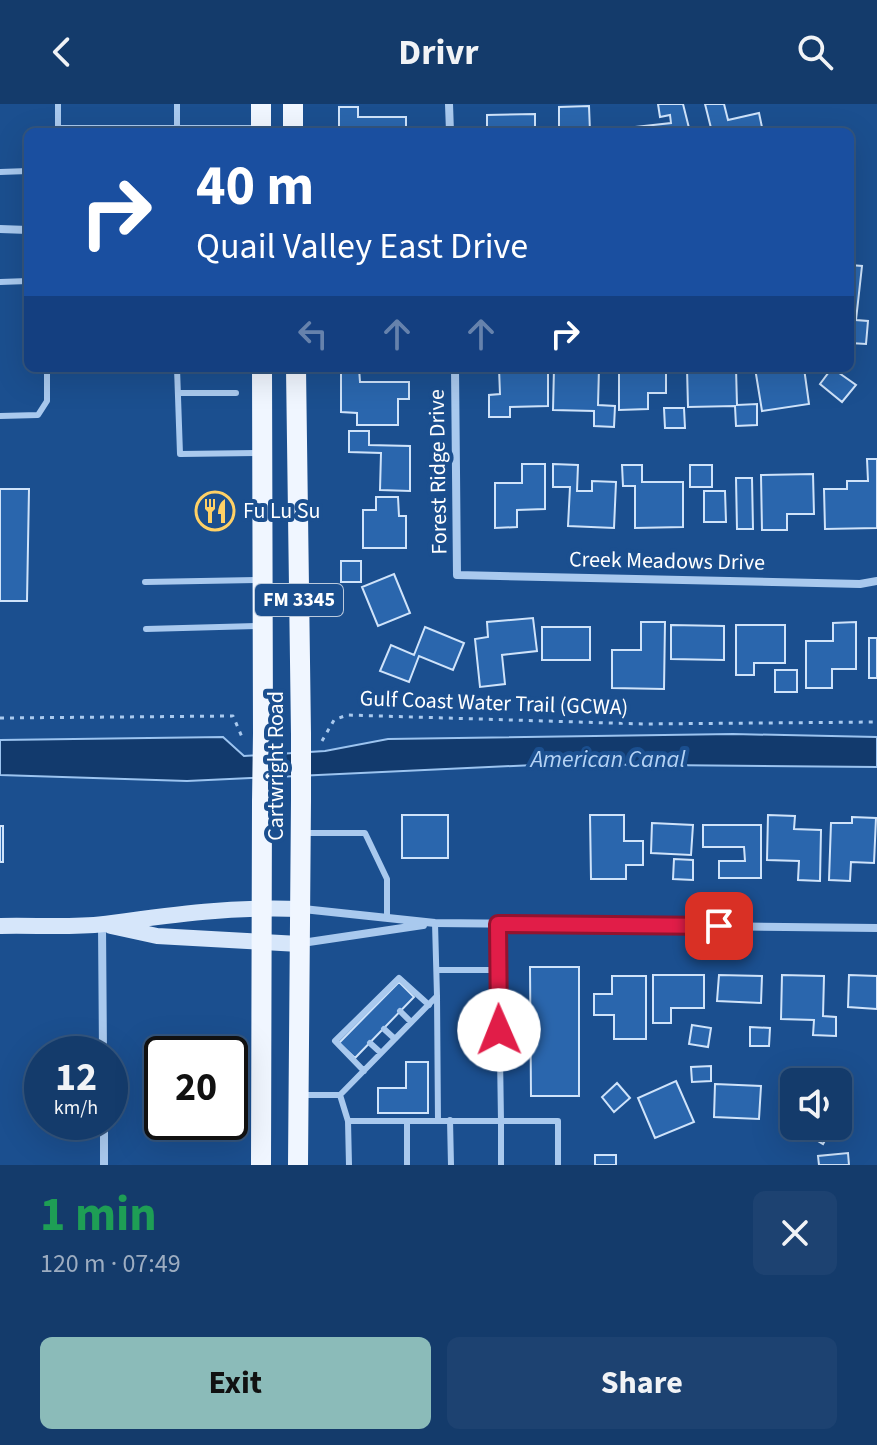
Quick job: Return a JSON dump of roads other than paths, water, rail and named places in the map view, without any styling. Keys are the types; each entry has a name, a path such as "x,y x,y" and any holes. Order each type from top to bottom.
{"main road":[{"path":"261,104 261,128"},
{"path":"293,104 293,128"},
{"name":"Cartwright Road","path":"261,1165 262,802 255,740 263,626 262,372"},
{"name":"Cartwright Road","path":"296,372 301,734 298,1165"}],"street":[{"path":"449,104 450,128"},
{"path":"0,229 24,230"},
{"name":"Forest Ridge Drive","path":"455,372 457,575"},
{"name":"Creek Meadows Drive","path":"457,575 860,584 877,581"},
{"path":"0,926 102,924 162,914 261,907 435,923 877,928"},
{"path":"102,924 157,936 299,944 435,923"},
{"path":"102,924 103,1036"},
{"path":"104,1140 104,1165"}],"lane":[{"path":"58,104 58,128"},
{"path":"177,104 177,128"},
{"path":"0,172 24,171"},
{"path":"0,282 24,281"},
{"path":"0,416 38,415 47,401 47,372"},
{"path":"177,372 180,454 262,453"},
{"path":"178,393 236,393"},
{"path":"145,582 262,580"},
{"path":"146,629 263,626"},
{"path":"301,833 365,833 387,879 387,918"},
{"path":"435,923 438,1121"},
{"path":"498,924 501,1165"},
{"path":"437,970 498,970"},
{"path":"364,1071 335,1041 399,978 429,1005"},
{"path":"298,1095 340,1095 437,996"},
{"path":"400,1011 411,1022"},
{"path":"384,1029 395,1039"},
{"path":"370,1043 381,1053"},
{"path":"340,1095 348,1121 349,1165"},
{"path":"450,1120 451,1165"},
{"path":"348,1121 558,1121 558,1165"},
{"path":"407,1121 407,1165"}],"water":[{"name":"American Canal","path":"733,734 877,737 877,767 556,764 187,781 0,775 0,740 223,737 244,756 325,751 388,739"}],"place":[{"name":"Fu Lu Su","path":"215,511"}]}
